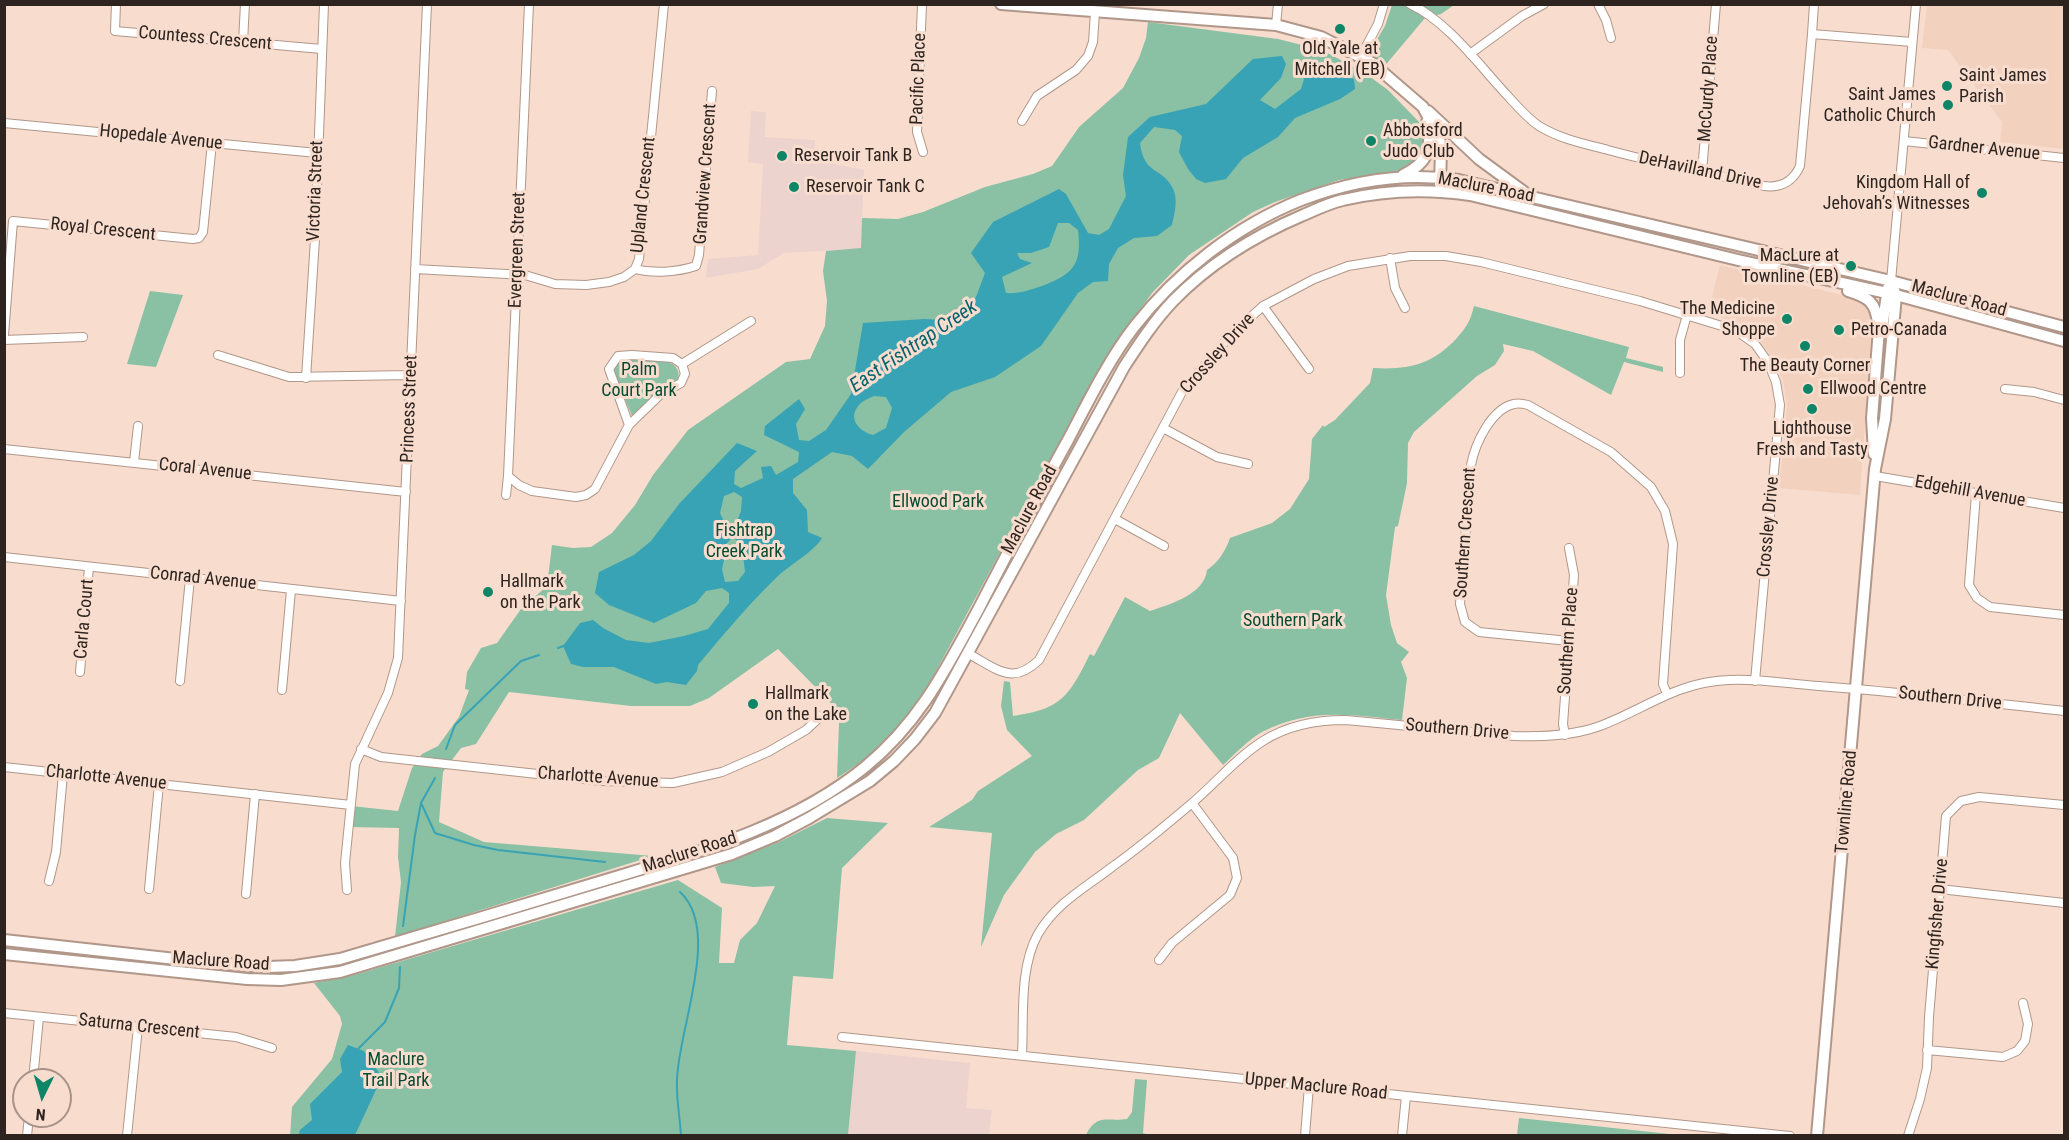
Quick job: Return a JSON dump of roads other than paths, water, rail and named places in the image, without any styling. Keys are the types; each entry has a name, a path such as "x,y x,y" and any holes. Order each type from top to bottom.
{"main road":[{"path":"1001,4 1276,25 1321,37 1361,56 1407,91 1479,159 1529,196"},
{"path":"1400,177 1416,168 1426,156 1430,137 1423,107"},
{"path":"1423,107 1439,138 1440,191"},
{"name":"Maclure Road","path":"4,940 267,967 295,966 340,959 728,842 804,807 861,771 884,751 923,707 1111,363 1133,329 1164,292 1226,241 1282,208 1339,188 1400,177 1440,177 1891,281 2064,327"},
{"name":"Maclure Road","path":"4,954 247,979 307,977 350,969 684,870 732,854 775,836 819,813 870,780 894,761 929,722 950,689 1124,367 1143,337 1172,302 1203,274 1252,239 1317,209 1341,201 1372,195 1440,191 1470,195 1891,294 2064,341"},
{"path":"1830,280 1838,288 1861,294 1870,301 1877,312 1879,329"},
{"name":"Townline Road","path":"1817,1136 1875,473 1885,419 1891,281"},
{"name":"Townline Road","path":"1875,473 1872,418 1879,329 1891,294"},
{"path":"969,654 967,643 986,609 986,594"}],"street":[{"name":"Countess Crescent","path":"116,4 115,31 322,49"},
{"path":"243,42 245,4"},
{"name":"Victoria Street","path":"306,378 315,239 324,4"},
{"name":"Princess Street","path":"347,890 345,863 355,764 394,676 398,658 427,4"},
{"name":"Evergreen Street","path":"506,495 529,4"},
{"name":"Upland Crescent","path":"415,269 517,274 555,284 586,285 624,278 635,269 639,259 664,4"},
{"name":"Pacific Place","path":"921,4 917,132 923,152"},
{"path":"1276,25 1278,4"},
{"path":"1361,56 1378,24 1384,4"},
{"name":"DeHavilland Drive","path":"1410,4 1429,15 1538,125 1571,140 1651,162 1774,187 1787,182 1797,173 1801,159 1812,34"},
{"path":"1470,54 1522,16 1544,4"},
{"path":"1598,4 1611,38"},
{"name":"McCurdy Place","path":"1702,172 1716,4"},
{"path":"1814,4 1812,34 1912,42"},
{"name":"Townline Road","path":"1891,281 1916,4"},
{"path":"1022,121 1037,96 1076,70 1088,56 1093,42 1095,12"},
{"name":"Grandview Crescent","path":"635,269 645,272 671,271 696,266 699,255 712,92"},
{"name":"Hopedale Avenue","path":"4,123 317,153"},
{"name":"Gardner Avenue","path":"1904,141 2064,158"},
{"name":"Royal Crescent","path":"4,337 13,221 199,238 203,232 212,143"},
{"name":"Crossley Drive","path":"969,654 1002,672 1017,674 1029,670 1039,660 1183,390 1231,335 1263,306 1295,288 1348,266 1390,258 1446,256 1481,262 1640,301 1735,330 1755,344 1768,362 1776,382 1780,405 1755,681"},
{"path":"1390,258 1395,288 1405,308"},
{"path":"1263,306 1310,369"},
{"path":"1680,373 1680,340 1688,315"},
{"path":"682,364 751,321"},
{"path":"4,337 83,337"},
{"path":"218,355 290,377 411,375"},
{"path":"508,476 519,485 532,491 576,497 586,495 594,489 629,425 660,395 681,383 685,374 682,364 673,358 618,356 609,369 629,425"},
{"path":"2005,389 2034,392 2064,400"},
{"name":"Southern Crescent","path":"1569,641 1479,632 1465,622 1460,604 1474,451 1479,439 1497,413 1513,404 1528,405 1611,452 1651,487 1665,511 1673,544 1663,684 1667,694"},
{"path":"134,462 138,426"},
{"path":"1163,428 1217,457 1248,464"},
{"name":"Coral Avenue","path":"4,449 406,492"},
{"name":"Edgehill Avenue","path":"1875,473 1976,494 2064,508"},
{"path":"1976,494 1969,585 1977,598 1990,607 2064,615"},
{"path":"1115,519 1164,546"},
{"name":"Southern Place","path":"1565,735 1563,724 1574,575 1569,548"},
{"name":"Conrad Avenue","path":"4,557 401,601"},
{"name":"Carla Court","path":"81,672 89,567"},
{"path":"180,681 190,578"},
{"path":"282,690 291,590"},
{"name":"Southern Drive","path":"1022,1055 1025,986 1029,956 1038,934 1052,915 1068,897 1113,867 1192,803 1252,749 1264,740 1294,726 1323,720 1346,720 1514,736 1565,735 1599,726 1684,688 1728,680 1857,689 2064,711"},
{"name":"Charlotte Avenue","path":"361,749 381,757 592,780 673,783 722,772 768,752 806,730 821,716"},
{"name":"Charlotte Avenue","path":"4,767 351,805"},
{"path":"49,881 56,852 63,774"},
{"path":"149,889 159,784"},
{"path":"246,894 255,794"},
{"name":"Kingfisher Drive","path":"1908,1136 1924,1085 1946,816 1961,801 1980,797 2064,805"},
{"path":"1159,960 1172,943 1230,895 1237,878 1233,858 1192,803"},
{"path":"1940,889 2064,903"},
{"path":"1927,1050 2003,1057 2017,1051 2025,1041 2028,1024 2023,1003"},
{"name":"Saturna Crescent","path":"4,1013 236,1037 272,1048"},
{"path":"34,1068 39,1017"},
{"path":"127,1136 138,1027"},
{"name":"Upper Maclure Road","path":"842,1037 1790,1136"},
{"path":"1305,1136 1309,1086"},
{"path":"1402,1136 1406,1096"}],"water":[{"path":"1282,56 1286,64 1281,78 1260,100 1275,109 1301,89 1307,69 1318,65 1336,75 1354,79 1355,89 1340,99 1295,118 1278,137 1243,158 1226,179 1205,183 1196,179 1179,152 1182,136 1175,130 1154,127 1140,143 1142,154 1150,167 1170,183 1174,191 1176,204 1172,225 1157,236 1134,238 1118,248 1109,264 1108,281 1093,282 1078,293 1041,346 995,377 951,392 904,432 868,469 852,456 832,452 793,479 793,493 807,510 808,532 822,538 781,573 726,631 698,665 697,671 686,685 667,682 656,684 614,667 583,667 571,664 563,646 580,623 593,620 626,640 649,643 708,629 729,603 729,593 722,588 706,591 696,603 654,623 609,605 595,593 599,572 634,555 651,541 679,504 737,443 757,451 735,471 734,484 741,488 763,478 761,467 771,466 776,475 798,462 799,452 764,435 765,426 799,399 805,409 796,424 799,440 809,441 826,430 851,394 863,323 924,319 948,320 966,311 976,297 985,273 971,253 993,222 1059,189 1066,194 1088,233 1099,235 1109,229 1126,196 1123,175 1128,137 1150,117 1206,104 1253,59","holes":["1058,223 1069,223 1078,230 1079,251 1074,266 1069,272 1042,286 1006,293 1002,277 1032,263 1020,259 1017,253 1031,253 1049,247","874,396 886,397 892,408 886,428 873,435 859,427 854,418 857,408 865,400","734,492 742,497 741,511 736,524 725,524 720,513 724,496","733,537 742,545 745,572 738,581 725,582 722,569 725,556 720,550"]},
{"path":"348,1045 364,1051 382,1077 355,1135 299,1135 300,1130 312,1120 310,1104 342,1072 340,1059"}],"waterway":[{"name":"East Fishtrap Creek","path":"558,648 566,645"},
{"name":"East Fishtrap Creek","path":"446,749 455,725 521,661 539,655"},
{"name":"East Fishtrap Creek","path":"403,926 421,803 435,778"},
{"path":"421,803 435,833 498,850 605,862"},
{"path":"680,892 692,909 697,930 698,955 677,1080 681,1136"},
{"name":"East Fishtrap Creek","path":"357,1052 385,1022 399,988 400,967"}],"place":[{"name":"Old Yale at Mitchell (EB)","path":"1340,29"},
{"name":"Saint James Parish","path":"1947,86"},
{"name":"Saint James Catholic Church","path":"1948,105"},
{"name":"Abbotsford Judo Club","path":"1371,141"},
{"name":"Reservoir Tank B","path":"782,156"},
{"name":"Reservoir Tank C","path":"794,187"},
{"name":"Kingdom Hall of Jehovah’s Witnesses","path":"1982,193"},
{"name":"MacLure at Townline (EB)","path":"1851,266"},
{"name":"The Medicine Shoppe","path":"1787,319"},
{"name":"Petro-Canada","path":"1839,330"},
{"name":"The Beauty Corner","path":"1805,346"},
{"name":"Ellwood Centre","path":"1808,389"},
{"name":"Lighthouse Fresh and Tasty","path":"1812,409"},
{"name":"Hallmark on the Park","path":"488,592"},
{"name":"Hallmark on the Lake","path":"753,704"}],"park label":[{"name":"Palm Court Park","path":"639,380"},
{"name":"Ellwood Park","path":"938,502"},
{"name":"Fishtrap Creek Park","path":"744,541"},
{"name":"Southern Park","path":"1293,621"},
{"name":"Maclure Trail Park","path":"396,1070"}]}
